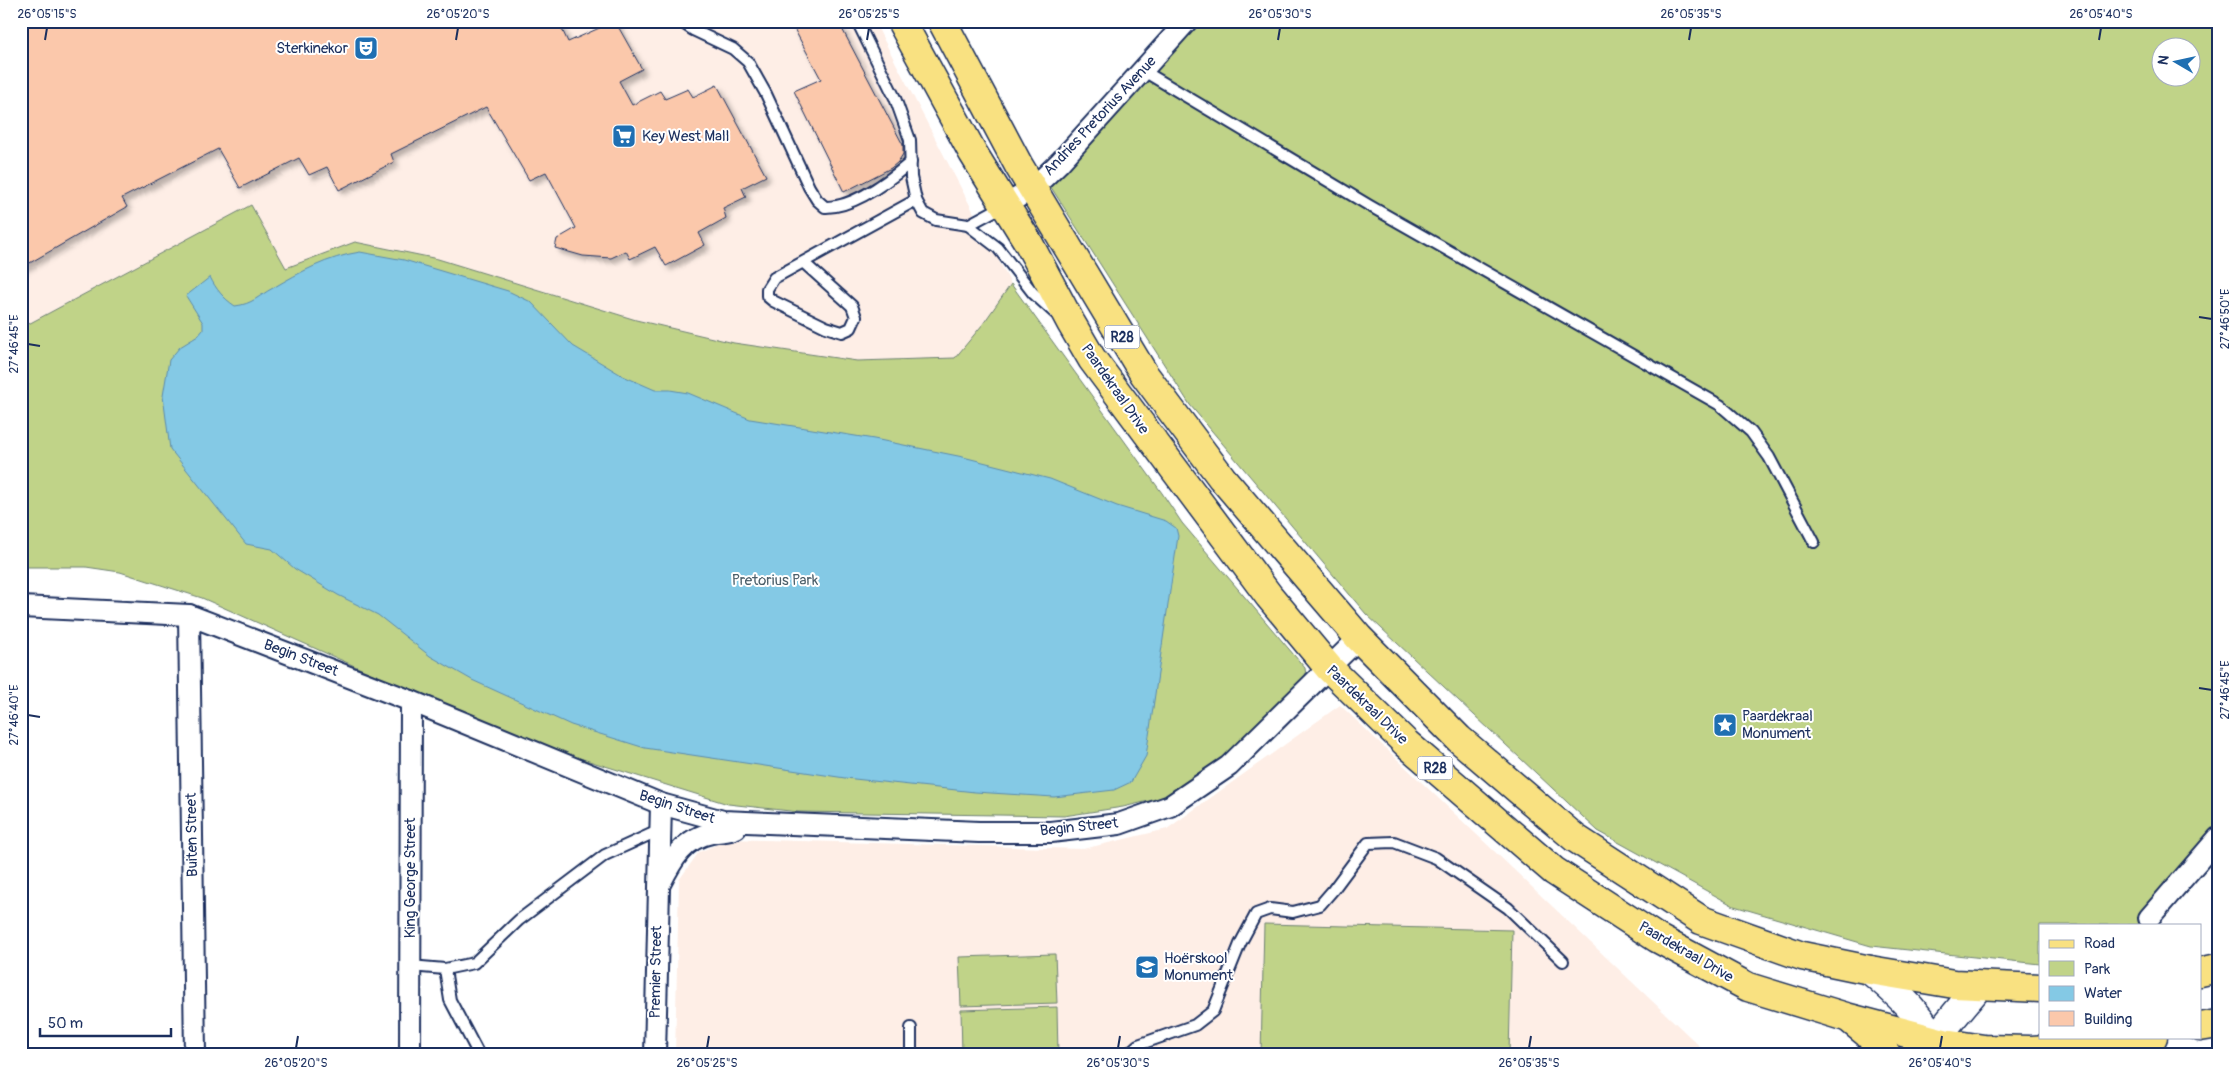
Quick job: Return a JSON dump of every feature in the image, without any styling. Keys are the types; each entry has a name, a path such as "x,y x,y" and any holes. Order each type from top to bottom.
{"main road":[{"name":"Paardekraal Drive","path":"901,21 973,153 1007,204 1092,359 1269,596 1330,668 1407,744 1554,871 1657,938 1748,987 1846,1017 1932,1050 2022,1050 2140,1040"},
{"name":"R28","path":"942,21 998,130 1144,374 1222,478 1359,638 1459,739 1575,838 1701,920 1802,956 1870,970 1979,986 2039,988"},
{"path":"2202,972 2218,968"},
{"path":"1846,1017 1868,1034 1887,1055"},
{"path":"2202,1027 2218,1024"},
{"path":"2102,1055 2140,1040"}],"street":[{"name":"Andries Pretorius Avenue","path":"1007,204 1032,189 1083,138 1187,21"},
{"name":"Begin Street","path":"21,607 189,615 411,700 661,804 722,821 988,832 1051,832 1119,824 1170,806 1229,766 1359,638"},
{"name":"Buiten Street","path":"189,615 195,1055"},
{"name":"King George Street","path":"410,1055 411,700"},
{"name":"Premier Street","path":"655,1055 657,890 661,804"},
{"name":"Premier Street","path":"657,890 670,864 679,852 691,842 713,832 730,831 752,821"},
{"path":"2149,918 2218,838"},
{"path":"1870,970 1906,1002 1920,1020 1932,1050"},
{"path":"1932,1050 1979,986"}],"lane":[{"path":"680,21 693,30 733,49 748,62 766,94 809,187 817,200 825,207 834,208 878,189 911,162"},
{"path":"857,21 895,98 910,140 912,177 916,200 923,213 936,220 968,225 998,248 1033,293 1050,310 1071,323"},
{"path":"1142,70 1370,206 1720,405 1751,432 1769,457 1814,542"},
{"path":"804,262 852,306 856,318 847,331 842,332 826,327 782,307 767,296 767,289 774,278 916,200"},
{"path":"968,225 1007,204"},
{"path":"410,966 445,969 474,963 519,920 606,854 660,830"},
{"path":"1127,1055 1138,1045 1194,1025 1212,1011 1236,953 1256,914 1270,909 1293,912 1320,905 1368,842 1394,842 1436,858 1508,908 1563,961"},
{"path":"445,969 450,1000 478,1055"},
{"path":"911,1028 912,1055"}],"shaded area":[{"path":"21,21 874,21 1011,284 983,324 955,358 857,361 734,343 636,320 438,259 355,242 286,268 251,205 21,328"},
{"name":"Hoërskool Monument","path":"1340,705 1709,1055 675,1055 679,880 699,852 730,839 1083,849 1167,829"}],"green space":[{"path":"1185,21 2218,21 2218,852 2154,924 2039,924 2039,964 1871,946 1734,906 1598,831 1366,614 1190,405 1040,170"},
{"name":"Pretorius Park","path":"251,205 286,268 355,242 438,259 636,320 734,343 857,361 955,358 983,324 1011,284 1182,523 1305,668 1306,676 1230,752 1199,779 1170,796 1123,807 1064,816 799,812 728,804 563,753 386,680 202,598 120,572 86,567 21,567 21,328"},
{"path":"1264,924 1512,930 1509,1055 1261,1055"},
{"path":"1055,954 1057,1003 961,1006 959,957"},
{"path":"1057,1007 1058,1055 962,1055 961,1010"}],"water":[{"name":"Pretorius Park","path":"360,252 404,260 508,291 531,302 573,346 623,376 655,390 688,393 750,419 874,439 963,457 1050,479 1117,506 1166,521 1176,528 1178,536 1146,756 1131,782 1114,790 1054,797 975,792 845,778 645,748 571,725 472,680 430,656 378,615 338,595 295,569 272,549 246,544 170,449 163,396 169,360 180,347 198,336 203,330 203,323 186,296 210,277 217,289 227,300 235,306 241,305 251,302 283,282 315,266 337,257"}],"building":[{"name":"Key West Mall","path":"21,21 558,21 568,42 615,21 642,69 619,81 632,105 660,91 665,99 688,89 693,97 717,85 766,176 742,188 746,197 723,208 726,218 699,233 705,245 666,266 655,247 630,259 626,251 611,258 583,256 555,248 557,239 576,228 546,172 529,180 486,107 391,154 394,162 339,190 327,167 309,175 299,158 240,188 218,149 122,198 127,207 21,268"},
{"path":"790,21 838,21 903,145 903,154 891,168 844,192 794,91 821,79"}],"place":[{"name":"Sterkinekor","path":"366,48"},
{"name":"Key West Mall","path":"624,136"},
{"name":"Paardekraal Monument","path":"1725,725"},
{"name":"Hoërskool Monument","path":"1147,967"}]}
